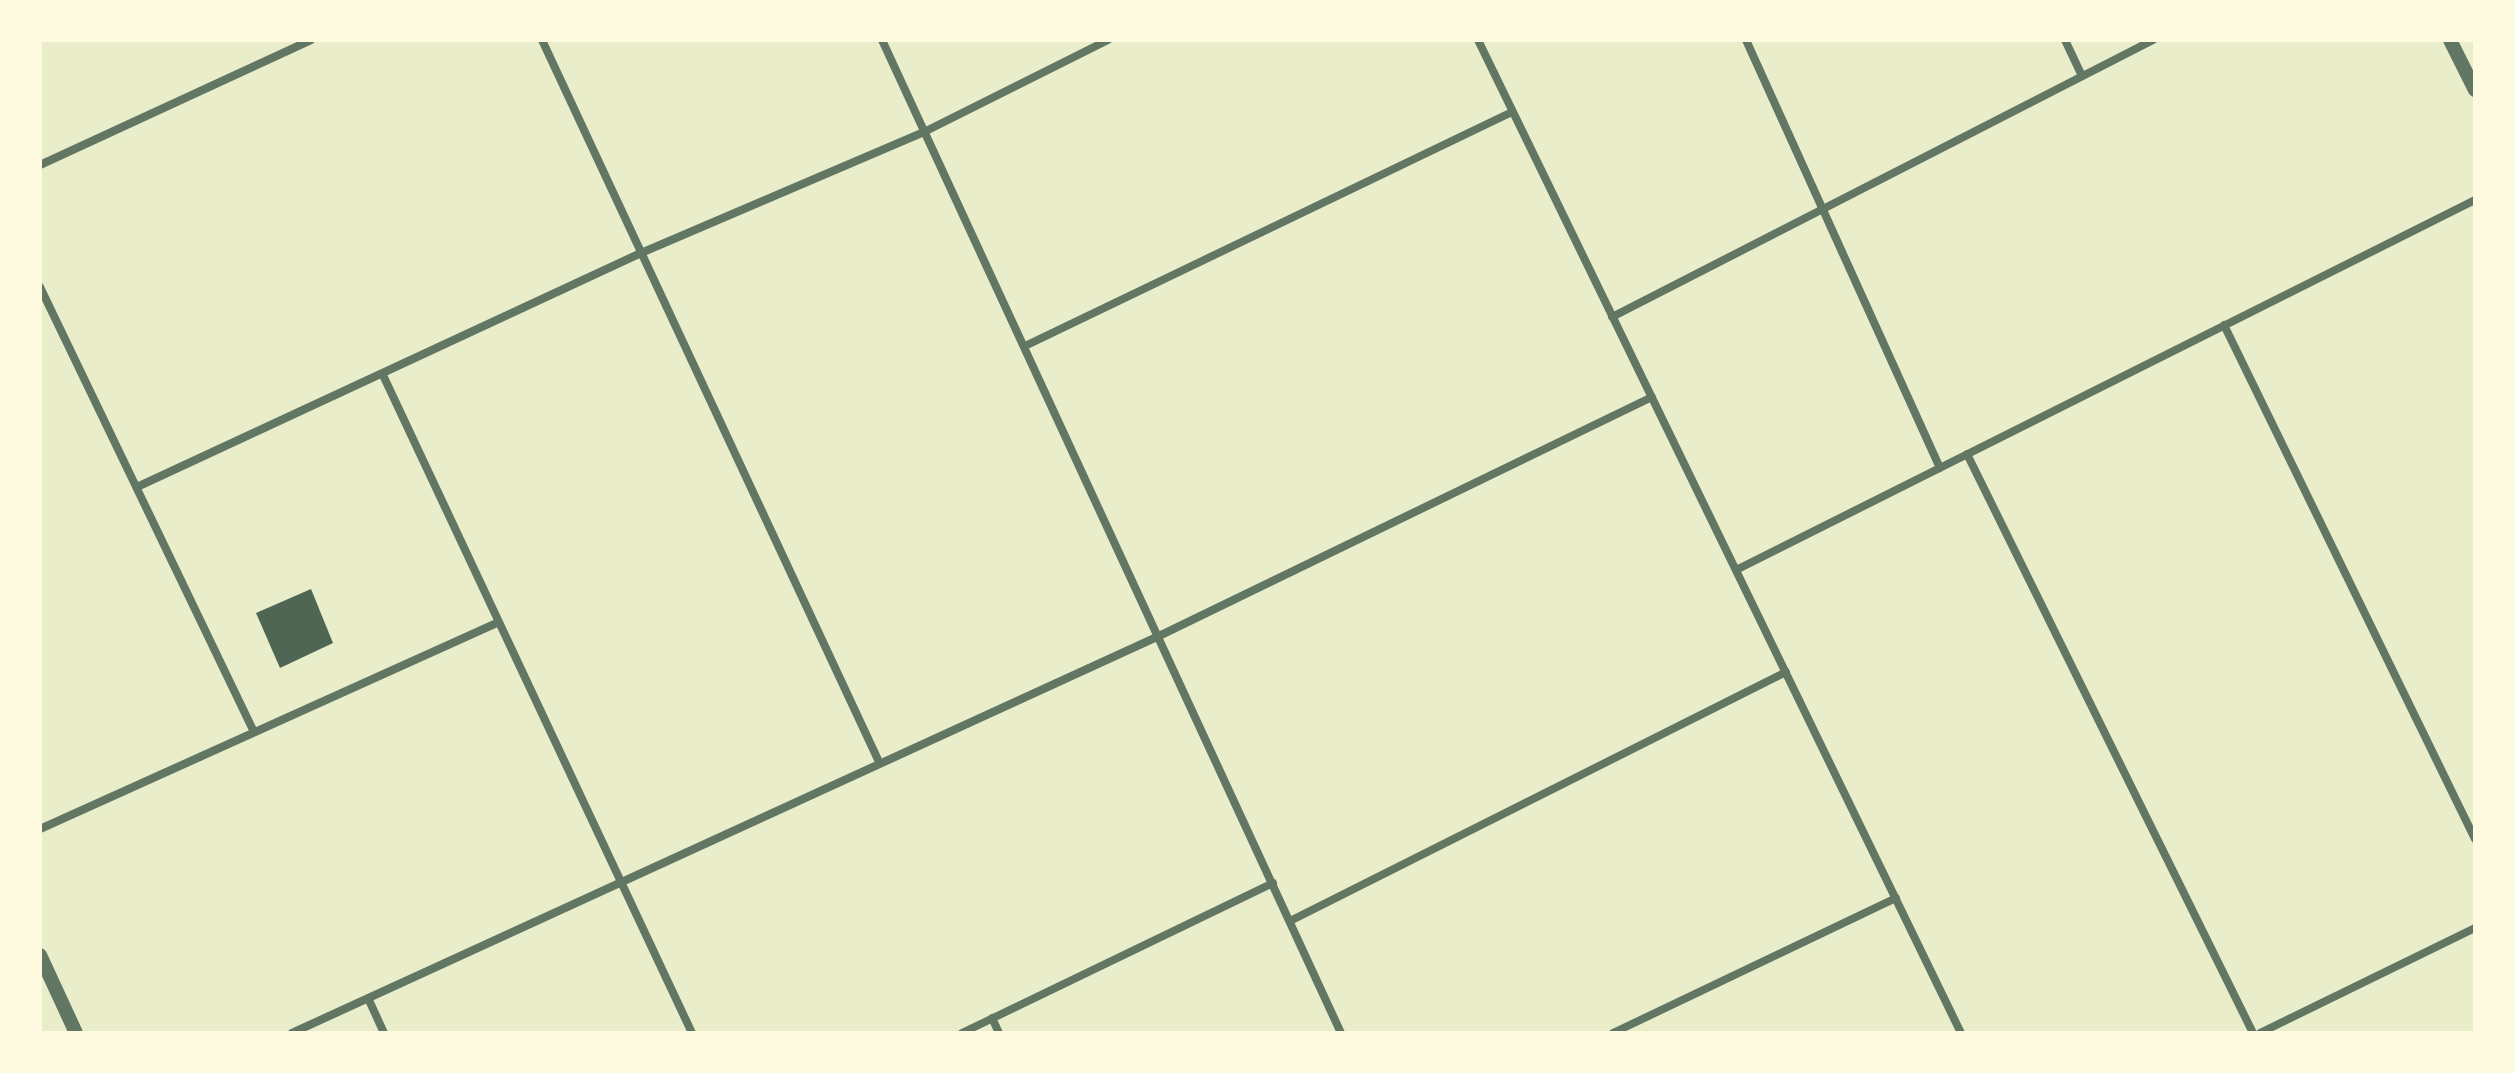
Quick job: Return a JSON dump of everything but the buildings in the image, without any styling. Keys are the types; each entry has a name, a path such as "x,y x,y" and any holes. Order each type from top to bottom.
{"street":[{"path":"40,165 311,40"},
{"path":"542,40 880,764"},
{"path":"882,40 1341,1033"},
{"path":"137,487 641,253 924,132 1108,40"},
{"path":"1478,40 1961,1033"},
{"path":"1746,40 1940,468"},
{"path":"2065,40 2082,76"},
{"path":"1612,317 2153,40"},
{"path":"2450,40 2475,90"},
{"path":"1025,346 1512,112"},
{"path":"1736,570 2475,200"},
{"path":"40,287 254,732"},
{"path":"2224,325 2475,839"},
{"path":"382,373 692,1033"},
{"path":"292,1033 1159,636 1652,397"},
{"path":"1967,454 2253,1033"},
{"path":"40,829 499,622"},
{"path":"1290,921 1786,672"},
{"path":"962,1033 1273,883"},
{"path":"1613,1033 1896,898"},
{"path":"2260,1033 2475,928"},
{"path":"40,955 76,1033"},
{"path":"368,998 384,1033"},
{"path":"992,1018 999,1033"}]}
